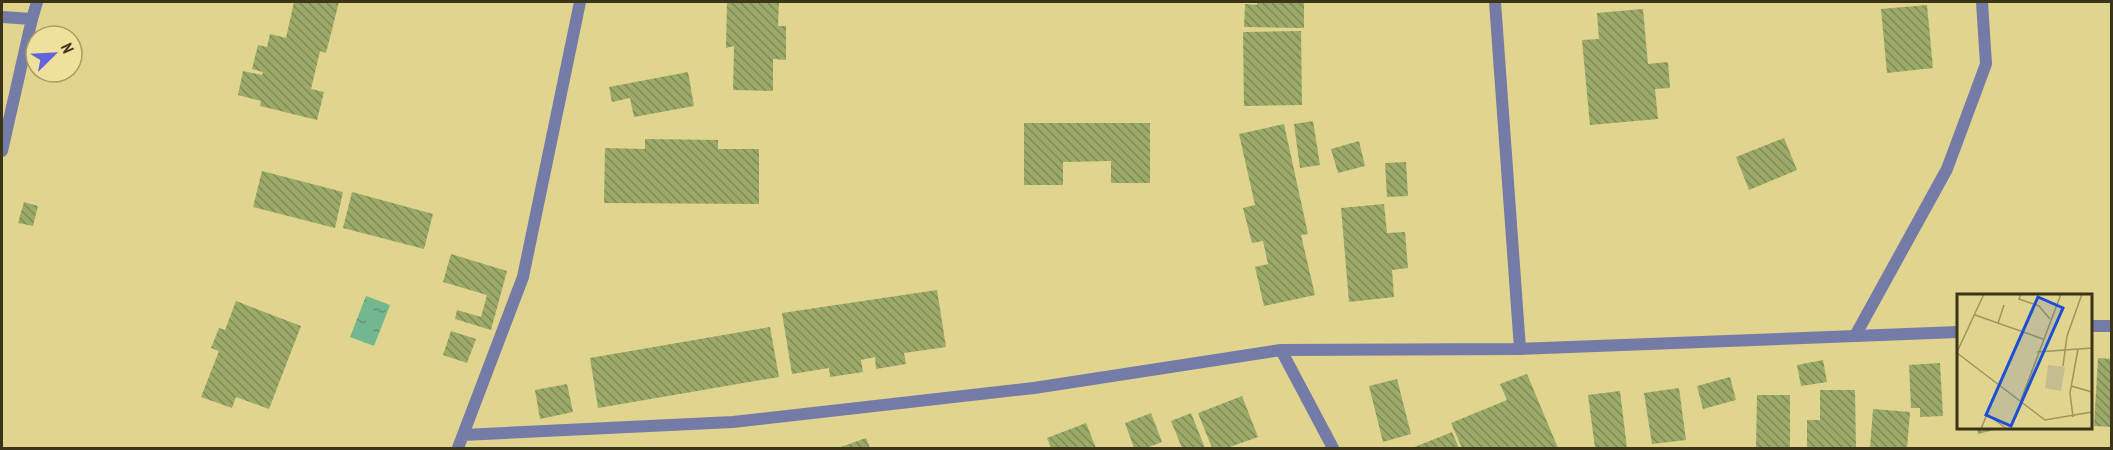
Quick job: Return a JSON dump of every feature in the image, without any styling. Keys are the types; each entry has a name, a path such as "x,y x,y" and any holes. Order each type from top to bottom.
{"street":[{"path":"2,151 32,19 38,2"},
{"path":"458,448 523,277 580,2"},
{"path":"1495,2 1520,349"},
{"path":"1855,336 1947,169 1986,64 1982,2"},
{"path":"2,17 32,19"},
{"path":"2092,326 2112,326"},
{"path":"462,435 733,422 1034,387 1281,350 1520,349 1957,332"},
{"path":"1281,350 1333,448"}],"water":[{"path":"366,296 390,305 374,346 350,337"}],"building":[{"path":"294,2 339,2 326,53 320,51 311,89 324,92 317,120 260,106 261,101 238,95 243,71 262,75 263,72 252,69 258,45 267,47 270,34 286,38"},
{"path":"727,2 779,2 778,26 786,26 786,60 773,59 773,91 733,90 734,46 726,48"},
{"path":"1257,2 1304,2 1304,28 1244,27 1245,4 1257,5"},
{"path":"1927,5 1933,68 1887,73 1881,9"},
{"path":"1643,9 1648,64 1668,62 1670,88 1655,89 1658,119 1590,125 1582,40 1599,39 1597,13"},
{"path":"1301,31 1302,105 1244,106 1243,32"},
{"path":"688,72 694,106 634,117 630,98 612,102 609,87"},
{"path":"1313,121 1320,165 1300,168 1294,124"},
{"path":"1024,123 1150,123 1150,183 1111,183 1111,161 1063,162 1063,185 1024,185"},
{"path":"1284,124 1308,234 1301,235 1315,295 1264,306 1255,267 1268,264 1263,241 1252,243 1243,208 1255,205 1239,134"},
{"path":"1784,138 1797,170 1749,190 1736,157"},
{"path":"645,139 718,140 718,149 759,149 759,204 604,203 605,148 645,149"},
{"path":"1359,141 1365,166 1338,173 1331,149"},
{"path":"1406,162 1408,196 1387,197 1385,163"},
{"path":"262,171 343,192 335,228 253,207"},
{"path":"352,192 433,214 424,249 343,228"},
{"path":"24,202 38,206 33,226 18,223"},
{"path":"1384,204 1387,233 1405,232 1408,268 1392,270 1394,297 1349,302 1341,208"},
{"path":"451,254 507,271 491,330 455,319 457,310 481,317 487,295 443,282"},
{"path":"937,290 946,347 904,353 906,364 876,369 875,357 861,360 863,372 830,377 829,368 792,374 782,313"},
{"path":"236,301 301,326 269,409 236,397 232,408 201,397 219,351 211,348 219,328 225,330"},
{"path":"770,327 779,377 598,408 590,358"},
{"path":"451,331 476,339 467,363 443,355"},
{"path":"2098,358 2112,359 2112,427 2094,426"},
{"path":"1823,360 1827,382 1801,386 1797,365"},
{"path":"1940,363 1943,416 1920,417 1920,408 1911,408 1909,365"},
{"path":"1527,374 1558,448 1462,448 1451,423 1507,400 1500,384"},
{"path":"1730,377 1736,400 1703,409 1697,386"},
{"path":"1397,379 1411,434 1383,442 1369,386"},
{"path":"567,384 573,412 540,419 535,390"},
{"path":"1679,388 1686,440 1652,444 1644,393"},
{"path":"1820,390 1855,390 1856,448 1807,448 1807,420 1820,420"},
{"path":"1620,391 1627,448 1595,448 1588,395"},
{"path":"1757,395 1790,395 1790,448 1756,448"},
{"path":"1242,396 1258,437 1227,448 1212,448 1198,413"},
{"path":"1873,409 1910,412 1907,448 1870,448"},
{"path":"1151,413 1162,442 1146,448 1134,448 1125,423"},
{"path":"1191,413 1205,448 1182,448 1171,421"},
{"path":"1086,423 1096,448 1051,448 1047,438"},
{"path":"1977,429 1998,429 1978,434"},
{"path":"1452,432 1459,448 1412,448"},
{"path":"866,438 870,448 838,448"}]}
